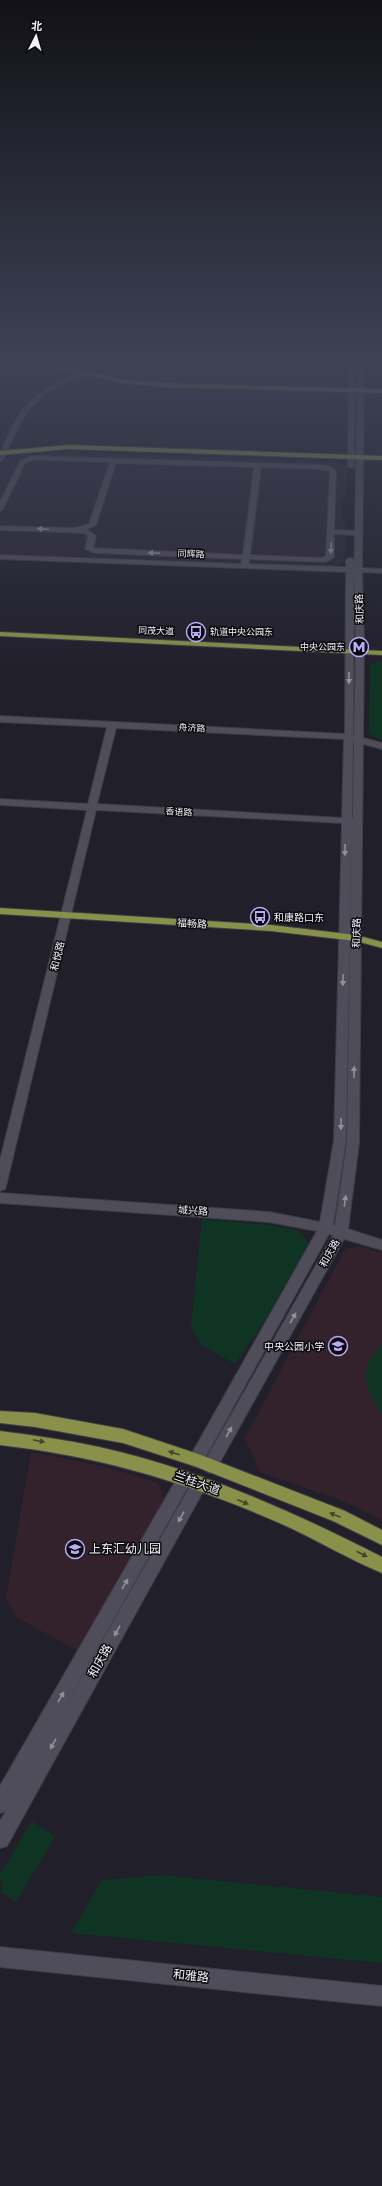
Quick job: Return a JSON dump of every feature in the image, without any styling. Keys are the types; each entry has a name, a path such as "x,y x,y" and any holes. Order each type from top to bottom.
{"main road":[{"name":"同茂大道","path":"0,627 354,647 382,653"},
{"name":"同茂大道","path":"0,634 354,647 382,645"},
{"name":"福畅路","path":"0,905 68,912 271,928 344,932 382,938"},
{"name":"福畅路","path":"0,911 68,912"},
{"name":"福畅路","path":"356,934 382,945"},
{"name":"兰桂大道","path":"0,1417 35,1420 123,1436 196,1460 339,1516 382,1538"},
{"name":"兰桂大道","path":"0,1438 33,1440 115,1456 192,1481 326,1536 382,1565"}],"street":[{"path":"0,509 4,493 19,467"},
{"path":"0,528 85,529 92,525 112,467"},
{"path":"245,566 258,467"},
{"path":"72,530 90,533 92,536 89,549 95,551 323,560 330,557 332,470 320,467"},
{"name":"和庆路","path":"210,1466 341,1232 353,1143 358,821 354,738 355,467"},
{"path":"331,532 354,533"},
{"name":"同辉路","path":"0,557 382,571"},
{"name":"舟济路","path":"0,719 354,738 382,746"},
{"name":"和悦路","path":"0,1186 68,912 112,724"},
{"name":"和庆路","path":"196,1460 326,1228 340,1140 346,820 354,738"},
{"name":"香语路","path":"0,802 358,821"},
{"name":"城兴路","path":"0,1198 223,1212 269,1217 326,1228 382,1245"},
{"name":"和庆路","path":"0,1804 192,1481"},
{"name":"和庆路","path":"0,1839 192,1481"},
{"name":"和雅路","path":"0,1957 382,1996"}],"shaded area":[{"path":"347,467 347,495 342,502 342,517 346,526 344,563 335,567 0,554 0,468"},
{"name":"中央公园小学","path":"360,1246 382,1253 382,1520 346,1502 260,1472 245,1438 345,1249"},
{"name":"上东汇幼儿园","path":"31,1452 111,1468 158,1483 164,1499 78,1651 16,1617 6,1598"}],"green space":[{"path":"382,661 382,740 369,734 370,664"},
{"path":"202,1219 268,1225 297,1230 309,1243 264,1322 235,1364 201,1345 191,1326"},
{"path":"382,1344 382,1416 368,1388 366,1371 374,1354"},
{"path":"32,1821 55,1837 16,1902 1,1892 3,1883 0,1880 0,1875"},
{"path":"161,1875 382,1897 382,1963 71,1933 102,1880"}],"place":[{"name":"轨道中央公园东","path":"196,632"},
{"name":"中央公园东","path":"359,647"},
{"name":"和康路口东","path":"260,917"},
{"name":"中央公园小学","path":"338,1346"},
{"name":"上东汇幼儿园","path":"75,1549"}]}
